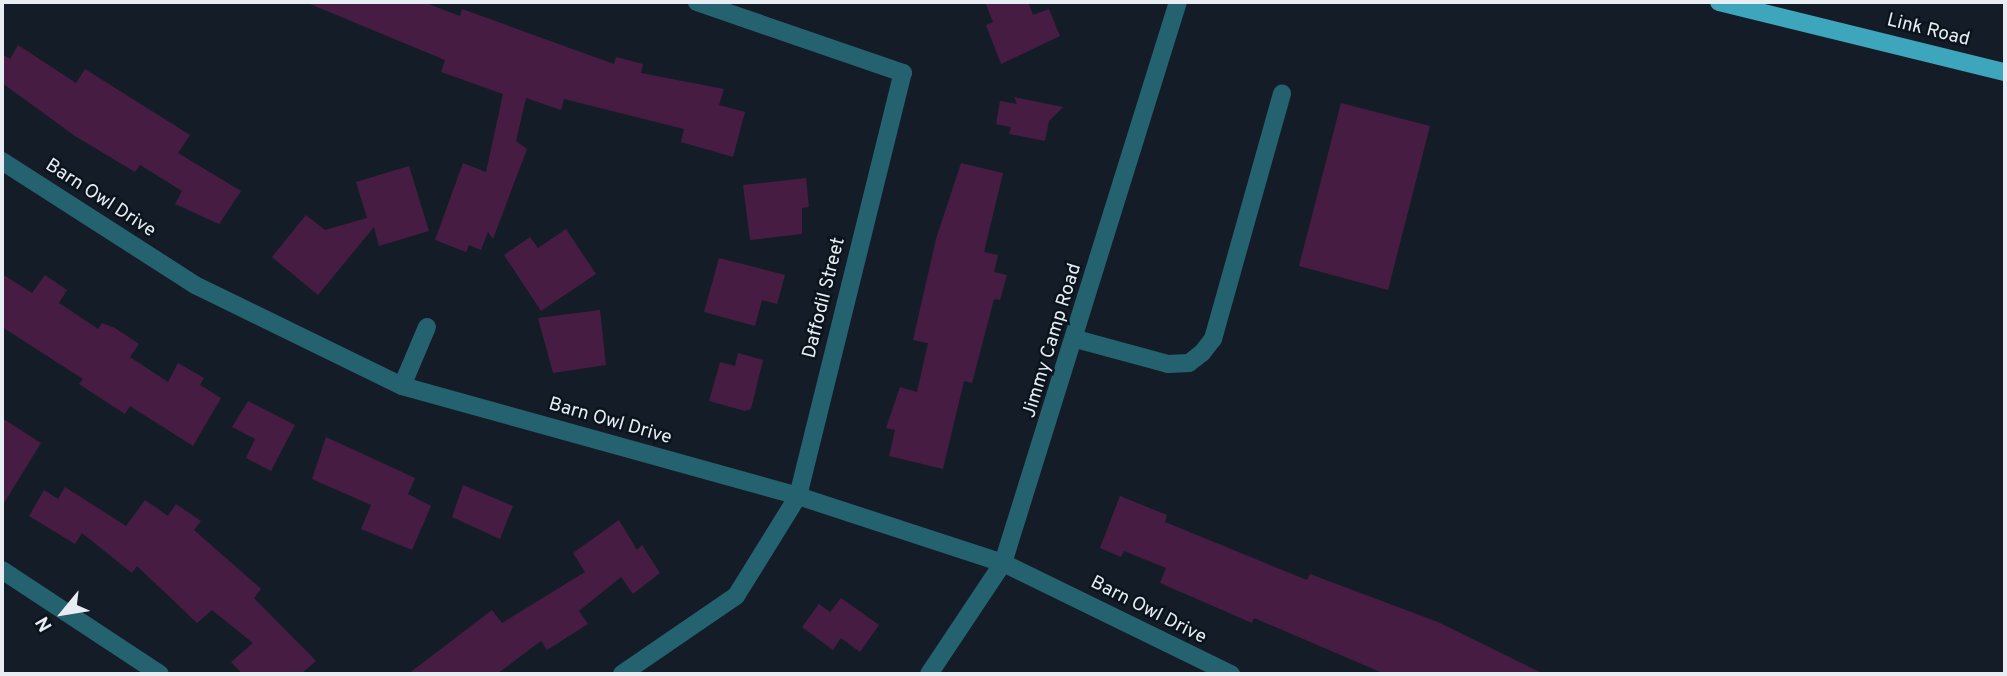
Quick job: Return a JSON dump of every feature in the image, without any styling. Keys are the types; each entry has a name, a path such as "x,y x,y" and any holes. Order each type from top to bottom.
{"main road":[{"name":"Link Road","path":"1719,2 2005,72"}],"street":[{"name":"Daffodil Street","path":"622,674 736,596 797,496 903,73 698,2"},
{"name":"Jimmy Camp Road","path":"929,674 1003,563 1076,339 1178,2"},
{"path":"1076,339 1168,365 1189,363 1202,354 1213,340 1282,93"},
{"name":"Barn Owl Drive","path":"2,161 195,285 402,386 797,496 1003,563 1231,674"},
{"path":"402,386 427,327"},
{"path":"2,569 160,674"}],"building":[{"path":"305,2 423,2 460,16 462,9 614,64 616,57 643,64 641,73 724,89 719,105 745,112 733,157 681,142 684,129 564,99 561,110 526,98 516,141 527,149 493,239 488,232 481,250 469,245 466,252 435,240 463,163 486,172 503,94 441,72 445,60"},
{"path":"985,2 1028,2 1033,15 1049,9 1060,36 1001,64 986,25 993,22"},
{"path":"18,45 76,83 85,69 190,135 178,153 241,191 219,224 175,204 182,191 140,165 135,172 75,136 2,83 2,54 10,59"},
{"path":"1014,97 1063,107 1049,121 1045,141 1009,134 1011,127 996,124 1000,101 1017,104"},
{"path":"1341,103 1430,126 1388,290 1299,266"},
{"path":"961,163 1003,173 984,252 998,255 994,272 1007,275 1000,300 994,299 972,383 964,381 943,469 889,456 895,430 886,428 900,387 917,392 928,343 913,340 936,239"},
{"path":"409,166 429,231 379,246 374,227 318,295 272,257 306,215 325,230 367,218 356,182"},
{"path":"806,178 809,207 802,208 802,234 750,240 743,185"},
{"path":"566,229 596,274 541,311 504,255 530,237 538,248"},
{"path":"719,258 785,275 777,304 762,300 755,326 704,312"},
{"path":"2,274 32,293 45,275 67,290 59,303 98,329 102,323 139,344 130,357 168,382 178,363 204,378 200,385 221,398 193,446 130,406 125,414 79,384 83,379 2,327"},
{"path":"600,310 606,365 553,373 538,318"},
{"path":"738,353 763,360 751,409 745,411 709,401 720,362 735,366"},
{"path":"248,401 295,425 271,471 246,458 255,439 232,427"},
{"path":"2,418 41,443 2,506"},
{"path":"326,437 415,478 408,494 431,506 412,550 361,529 371,505 312,479"},
{"path":"463,485 513,506 500,539 452,517"},
{"path":"65,487 126,526 145,500 168,516 176,504 201,521 194,530 261,589 254,598 316,661 301,674 243,674 231,662 253,643 212,610 197,623 137,566 132,573 82,533 75,544 29,516 44,490 58,499"},
{"path":"1120,496 1167,515 1165,522 1307,580 1310,574 1438,622 1544,674 1385,674 1254,618 1252,623 1160,583 1166,568 1124,551 1121,557 1100,548"},
{"path":"619,520 637,550 642,545 660,573 633,594 621,577 579,611 588,624 547,650 541,641 497,674 408,674 492,610 502,623 585,572 573,553"},
{"path":"841,598 879,625 860,652 841,638 833,650 802,627 819,604 830,612"}]}
